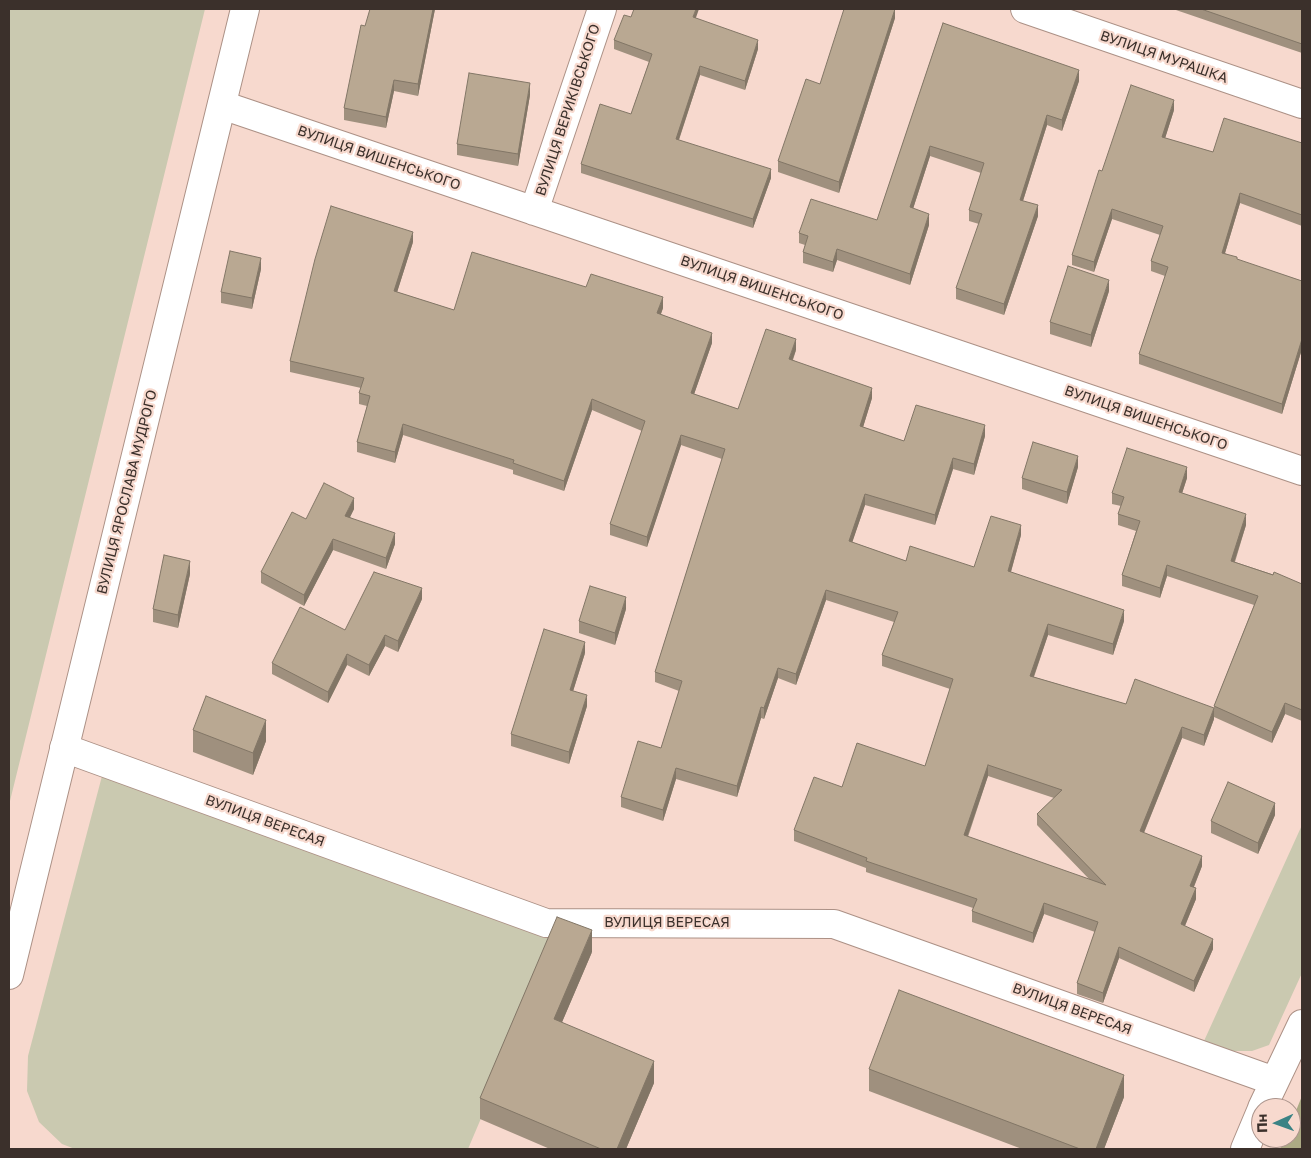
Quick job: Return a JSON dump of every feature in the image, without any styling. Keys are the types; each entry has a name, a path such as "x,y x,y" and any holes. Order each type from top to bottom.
{"street":[{"name":"ВУЛИЦЯ ЯРОСЛАВА МУДРОГО","path":"9,975 245,9"},
{"name":"ВУЛИЦЯ ВЕРИКІВСЬКОГО","path":"534,211 602,9"},
{"name":"ВУЛИЦЯ МУРАШКА","path":"1025,9 1302,104"},
{"name":"ВУЛИЦЯ ВИШЕНСЬКОГО","path":"222,105 1302,471"},
{"name":"ВУЛИЦЯ ВЕРЕСАЯ","path":"64,748 546,923 834,924 1274,1081"},
{"path":"1267,1098 1302,1024"},
{"path":"1245,1149 1251,1135"}],"green space":[{"path":"9,9 205,9 9,805"},
{"path":"102,776 558,937 468,1149 75,1149 62,1144 39,1122 27,1091 28,1056"},
{"path":"1302,825 1302,973 1269,1045 1252,1051 1227,1051 1204,1041"}],"shaded area":[{"path":"1302,1096 1302,1149 1280,1149 1301,1148"}],"building":[{"path":"370,9 433,9 418,84 394,80 386,117 344,108 361,25 365,26"},
{"path":"634,9 696,9 693,17 758,40 745,81 700,66 676,139 771,169 753,219 581,164 600,104 631,114 652,54 614,40 624,15 631,17"},
{"path":"844,9 895,9 839,182 778,161 806,79 820,84"},
{"path":"1201,9 1302,9 1302,44"},
{"path":"943,23 1079,70 1062,120 1047,115 1020,200 1038,205 1004,304 956,288 982,214 969,210 984,163 930,146 910,207 929,214 910,274 837,249 833,262 803,252 808,236 799,233 811,199 877,220"},
{"path":"469,73 530,83 518,154 457,144"},
{"path":"1131,85 1174,100 1162,137 1213,152 1224,118 1302,143 1302,215 1240,193 1222,253 1302,281 1302,339 1282,404 1139,354 1168,267 1151,261 1163,226 1112,209 1094,262 1072,255 1099,170 1102,171"},
{"path":"331,206 413,232 394,291 454,310 472,252 586,287 591,274 663,297 657,313 712,333 691,393 738,409 766,329 796,339 789,359 872,388 860,426 904,441 916,405 985,425 974,464 953,458 935,515 865,494 849,541 906,561 910,546 974,567 991,516 1021,525 1008,571 1124,610 1113,644 1048,624 1030,676 1126,704 1135,679 1214,708 1204,735 1182,727 1140,831 1202,856 1190,886 1196,888 1181,924 1213,939 1194,981 1119,947 1103,993 1077,983 1098,922 1044,903 1033,933 972,911 977,899 866,861 867,858 794,830 814,777 842,787 857,743 925,766 953,679 882,655 898,612 826,590 796,674 778,668 764,708 761,707 737,786 676,768 663,810 621,797 638,741 661,748 682,681 655,672 725,449 681,435 647,537 610,524 645,421 592,399 564,481 513,463 514,460 403,424 395,452 357,442 370,396 359,393 364,378 290,361 315,259","holes":["988,765 1062,790 1037,814 1106,885 964,835"]},
{"path":"230,251 261,258 252,298 221,292"},
{"path":"1068,266 1109,280 1091,335 1050,322"},
{"path":"1033,442 1078,456 1067,492 1022,478"},
{"path":"1127,448 1187,467 1179,492 1246,514 1231,561 1273,575 1274,572 1302,584 1302,710 1285,703 1272,732 1214,706 1258,596 1167,565 1160,588 1122,575 1140,521 1118,514 1124,497 1112,493"},
{"path":"324,483 354,498 345,516 395,533 386,558 333,539 304,595 261,572 292,512 306,519"},
{"path":"164,555 190,561 178,615 153,609"},
{"path":"374,572 422,588 398,641 385,635 369,665 347,654 328,692 272,663 300,607 345,630"},
{"path":"590,586 626,597 615,633 579,621"},
{"path":"544,629 585,642 570,690 587,695 569,752 511,734"},
{"path":"206,696 266,720 253,753 193,730"},
{"path":"1228,782 1275,803 1258,843 1211,821"},
{"path":"557,917 592,930 554,1019 654,1061 617,1149 601,1149 480,1098"},
{"path":"899,990 1124,1075 1096,1149 1080,1149 869,1069"}]}
